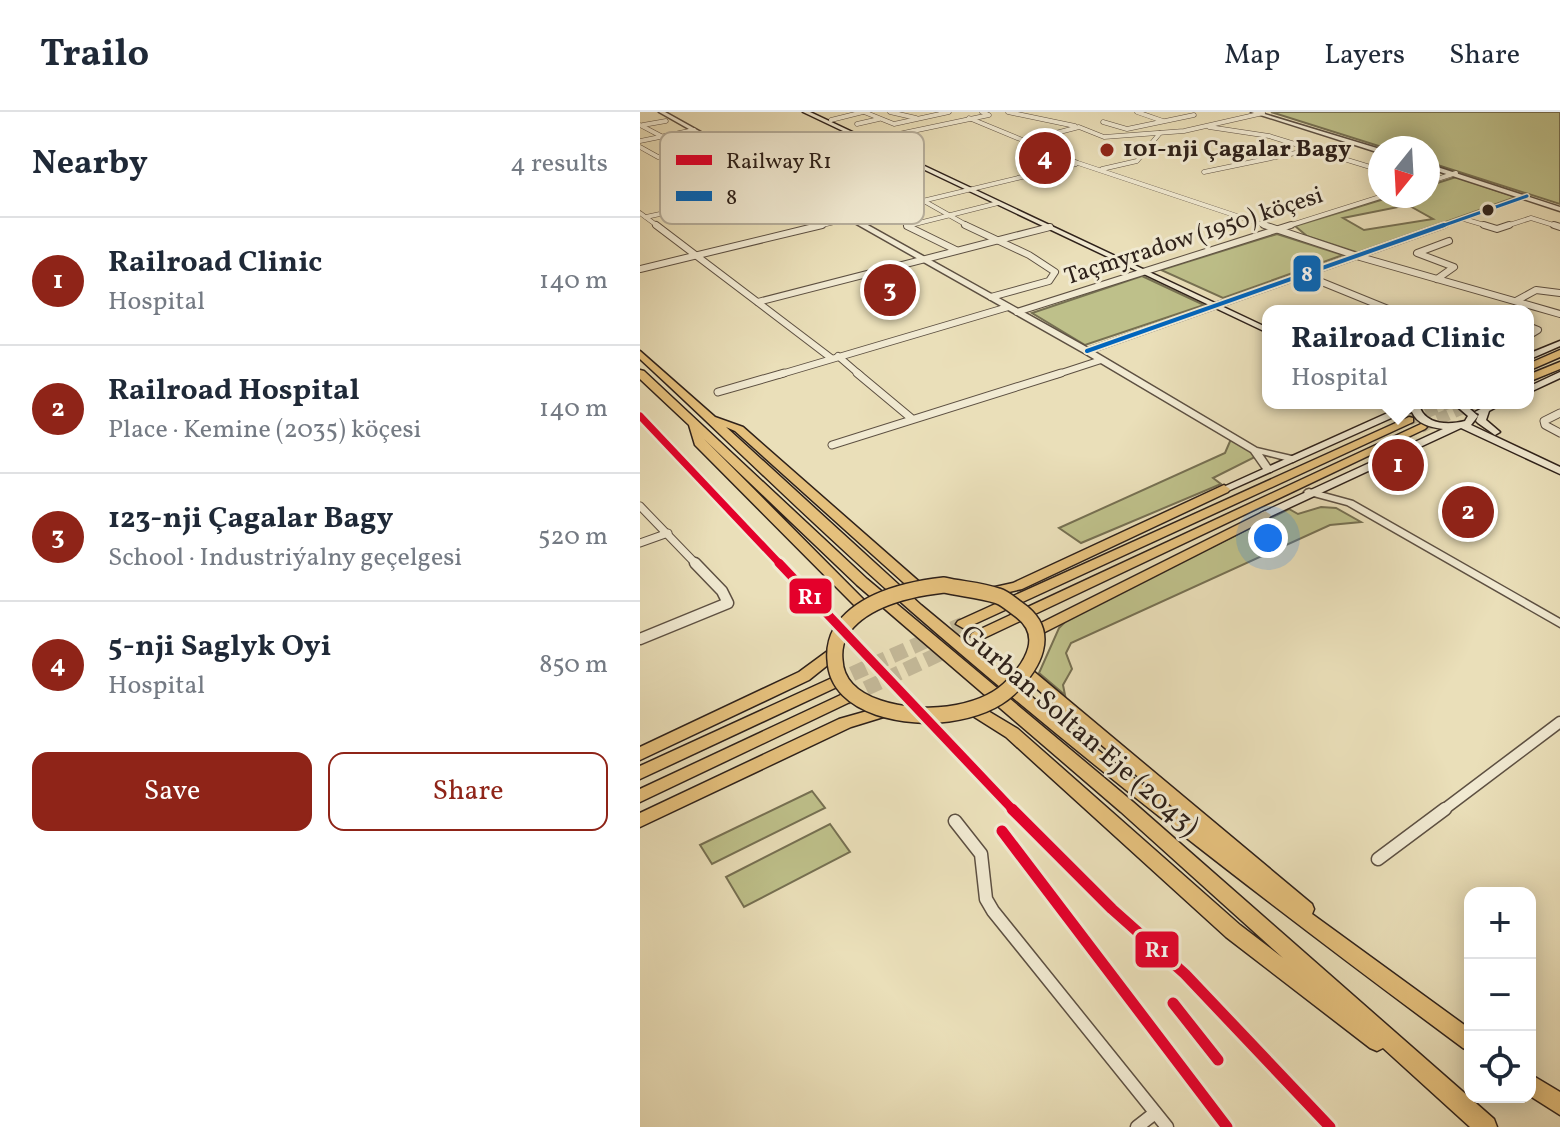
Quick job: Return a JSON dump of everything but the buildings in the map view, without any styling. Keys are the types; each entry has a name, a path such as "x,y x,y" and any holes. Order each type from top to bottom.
{"main road":[{"path":"806,112 852,132"},
{"path":"815,112 854,132"},
{"path":"924,165 1262,325"},
{"path":"974,189 998,203 1146,270"},
{"path":"1534,354 1560,343"},
{"path":"1534,365 1560,353"},
{"name":"Gurban Soltan Eje (2043)","path":"640,354 862,582 1127,807 1481,1123"},
{"path":"1534,376 1560,365"},
{"name":"Gurban Soltan Eje (2043)","path":"640,373 702,420 1028,702 1228,862 1464,1037"},
{"path":"1534,387 1559,376"},
{"path":"1461,409 1466,422"},
{"path":"1036,631 1304,494 1466,422 1485,409"},
{"path":"1485,409 1481,421 1490,434"},
{"path":"1415,410 1425,421 1466,422 1560,471"},
{"path":"991,592 1017,586 1224,489 1253,484 1268,470 1395,413 1415,410"},
{"path":"963,624 1253,484 1415,410"},
{"path":"977,636 1272,498 1415,410"},
{"path":"865,608 699,443 702,420 739,429 918,588"},
{"path":"1441,431 1490,434 1560,463"},
{"path":"1272,498 1304,494"},
{"path":"1265,515 1272,498"},
{"path":"944,585 991,592 1014,603 1028,616 1036,631 1038,647 1027,674 995,700 973,709 920,717 885,711 851,694 835,668 834,653 841,634 865,608 887,597 918,588 944,585"},
{"path":"640,754 804,676 834,653"},
{"path":"1027,674 1393,985"},
{"path":"640,773 832,683"},
{"path":"640,796 845,698"},
{"path":"973,709 1012,733 1233,931 1481,1123"},
{"path":"640,820 845,723 885,711"},
{"path":"1536,1088 1560,1105"}],"street":[{"path":"661,112 698,132"},
{"path":"831,120 864,112 894,124 949,112"},
{"path":"890,112 939,125"},
{"path":"907,132 989,115 982,112"},
{"path":"1008,112 1079,127 1104,137 1189,130 1259,113 1368,146"},
{"path":"1137,112 1189,130"},
{"path":"1144,115 1157,112"},
{"path":"1103,122 1123,129 1194,115"},
{"path":"969,118 1078,163 1360,257 1529,305"},
{"path":"857,124 879,119"},
{"path":"642,125 666,121"},
{"path":"642,125 660,135"},
{"path":"1206,126 1269,136 1368,167"},
{"path":"1025,141 1079,127"},
{"path":"1140,127 1159,133"},
{"path":"683,132 694,130"},
{"path":"1099,170 1137,161 1159,133"},
{"path":"640,144 660,136"},
{"path":"640,144 660,157"},
{"path":"1204,172 1311,150"},
{"path":"924,201 1078,163"},
{"path":"1440,169 1560,208"},
{"path":"1440,178 1454,173"},
{"path":"1087,351 1222,306 1524,197"},
{"path":"924,201 946,216 1055,272 1049,281 991,297"},
{"name":"Taçmyradow (1950) köçesi","path":"1017,312 1368,201"},
{"path":"924,222 998,203"},
{"path":"643,215 911,418"},
{"path":"1464,219 1497,229 1531,218 1560,227"},
{"path":"640,269 828,224"},
{"path":"863,224 1254,450 1293,459"},
{"path":"915,224 907,226 957,251"},
{"path":"758,302 1050,227"},
{"path":"1437,279 1454,267 1417,253 1449,241"},
{"path":"1307,276 1378,305"},
{"path":"1516,301 1536,290 1560,293"},
{"path":"718,392 1008,307"},
{"path":"1535,307 1560,314"},
{"path":"832,445 1101,360"},
{"path":"1560,413 1544,421 1545,425 1560,433"},
{"path":"1254,450 1268,470"},
{"path":"1339,478 1337,488 1350,503"},
{"path":"1304,494 1350,503 1560,624"},
{"path":"640,506 722,591 728,603 640,639"},
{"path":"640,543 668,533"},
{"path":"1378,859 1560,722"},
{"path":"955,821 981,854 986,899 993,911 1167,1127"},
{"path":"1137,1127 1155,1113"}],"green space":[{"path":"1271,112 1560,112 1560,204 1440,166 1440,136 1368,136 1368,143"},
{"path":"1456,177 1516,197 1359,253 1307,236 1295,226 1368,204 1368,208 1393,208 1343,218 1364,230 1433,219 1413,208 1440,208 1440,182"},
{"path":"1277,234 1343,255 1223,298 1161,270"},
{"path":"1142,276 1204,305 1085,345 1032,313"},
{"path":"1231,439 1257,456 1213,478 1221,484 1081,543 1059,528 1225,453"},
{"path":"1321,507 1336,508 1361,522 1330,525 1071,643 1066,653 1072,669 1063,685 1065,695 1039,673 1059,628 1070,617 1289,509 1298,514"},
{"path":"812,791 825,808 712,864 700,845"},
{"path":"830,824 850,852 744,907 726,877"}],"tunnel":[{"path":"1409,420 1434,409"},
{"path":"1421,427 1461,409"},
{"path":"832,683 963,624"},
{"path":"846,698 977,636"}],"rail line":[{"name":"R1","path":"640,416 1023,820 1112,909 1185,974 1330,1127"},
{"name":"R1","path":"1002,831 1227,1127"},
{"name":"R1","path":"1173,1003 1218,1060"}],"transit line":[{"name":"8","path":"1087,351 1527,196"}],"place":[{"name":"101-nji Çagalar Bagy","path":"1107,150"},
{"name":"5-nji Saglyk Oyi","path":"1045,158"},
{"name":"123-nji Çagalar Bagy","path":"890,290"},
{"name":"Railroad Clinic","path":"1398,465"},
{"name":"Railroad Hospital","path":"1468,512"}]}
